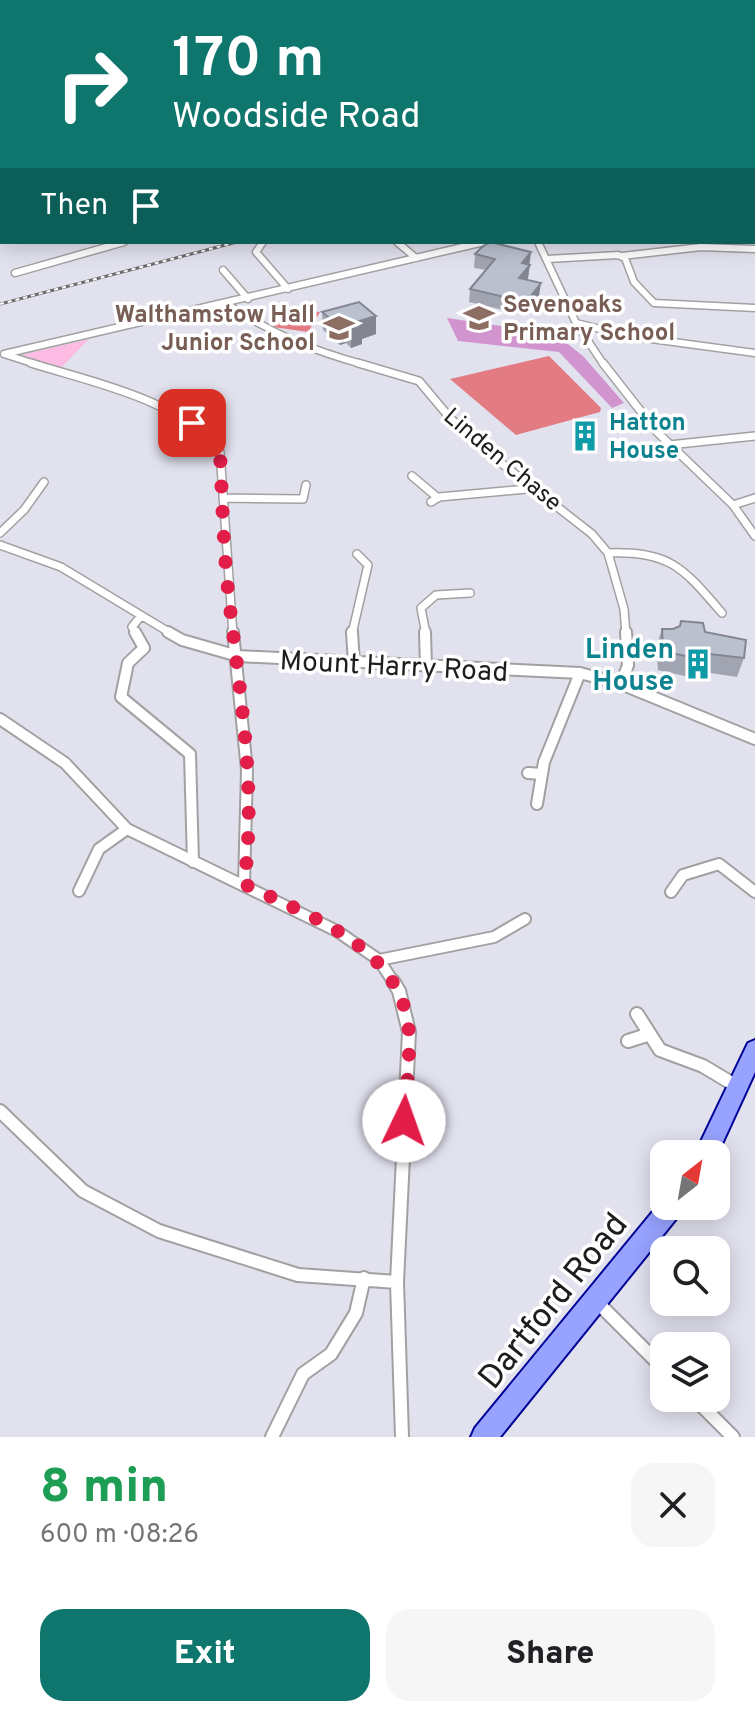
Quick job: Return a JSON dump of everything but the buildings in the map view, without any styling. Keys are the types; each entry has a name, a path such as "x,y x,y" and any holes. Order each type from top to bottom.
{"main road":[{"path":"713,1140 755,1050"},
{"name":"Dartford Road","path":"484,1437 661,1220"}],"street":[{"path":"15,273 116,244"},
{"path":"262,244 256,252 288,289"},
{"path":"399,244 416,258"},
{"path":"2,354 476,244"},
{"path":"539,244 576,323 629,399 669,445 733,505 755,536"},
{"path":"547,259 622,256 701,247 755,249"},
{"path":"622,256 634,282 654,303 755,308"},
{"path":"223,270 248,299"},
{"name":"Linden Chase","path":"227,304 271,333 311,350 419,381 450,418 496,459 538,488 592,534 608,553 629,639 628,665 621,684"},
{"path":"94,333 97,322"},
{"path":"576,323 629,336 755,353"},
{"path":"2,354 192,423 211,437 220,452 227,579 238,656 248,839 244,884"},
{"path":"669,445 755,436"},
{"path":"412,476 434,500 538,488"},
{"path":"0,533 24,510 44,482"},
{"path":"223,498 303,499 306,485"},
{"path":"733,505 755,498"},
{"name":"Mount Harry Road","path":"0,545 61,567 182,640 238,656 580,673 621,684 755,739"},
{"path":"608,553 649,551 674,560 722,613"},
{"path":"354,663 352,633 368,565 357,554"},
{"path":"409,607 421,608 436,595 470,593"},
{"path":"421,608 427,640 426,667"},
{"path":"141,616 132,627 144,648 128,663 121,697 190,754 193,862"},
{"path":"537,804 542,774 559,716 580,673"},
{"path":"0,719 65,763 127,829 337,931 379,960 399,991 409,1032 397,1282 402,1437"},
{"path":"528,773 542,774"},
{"path":"79,891 99,849 127,829"},
{"path":"671,892 683,875 719,864 755,892"},
{"path":"379,960 494,937 525,919"},
{"path":"637,1014 653,1046 668,1057 700,1064 738,1087"},
{"path":"628,1041 647,1035"},
{"path":"0,1111 83,1191 159,1231 298,1275 397,1282"},
{"path":"272,1437 303,1374 331,1354 356,1313 364,1278"},
{"path":"597,1302 650,1355"},
{"path":"708,1412 733,1437"}],"shaded area":[{"path":"286,308 320,312 308,332 273,327"},
{"path":"447,318 555,334 583,356 624,403 612,408 559,352 458,341"},
{"path":"89,339 59,370 17,356"},
{"path":"549,356 601,408 600,412 516,435 450,379"}],"railway":[{"path":"0,304 229,244"}],"place":[{"name":"Sevenoaks Primary School","path":"479,318"},
{"name":"Walthamstow Hall Junior School","path":"339,328"},
{"name":"Hatton House","path":"585,436"},
{"name":"Linden House","path":"698,664"}],"route":[{"path":"192,423 211,437 220,452 227,579 242,700 249,847 244,884 337,931 379,960 399,991 409,1032 404,1121"}]}
